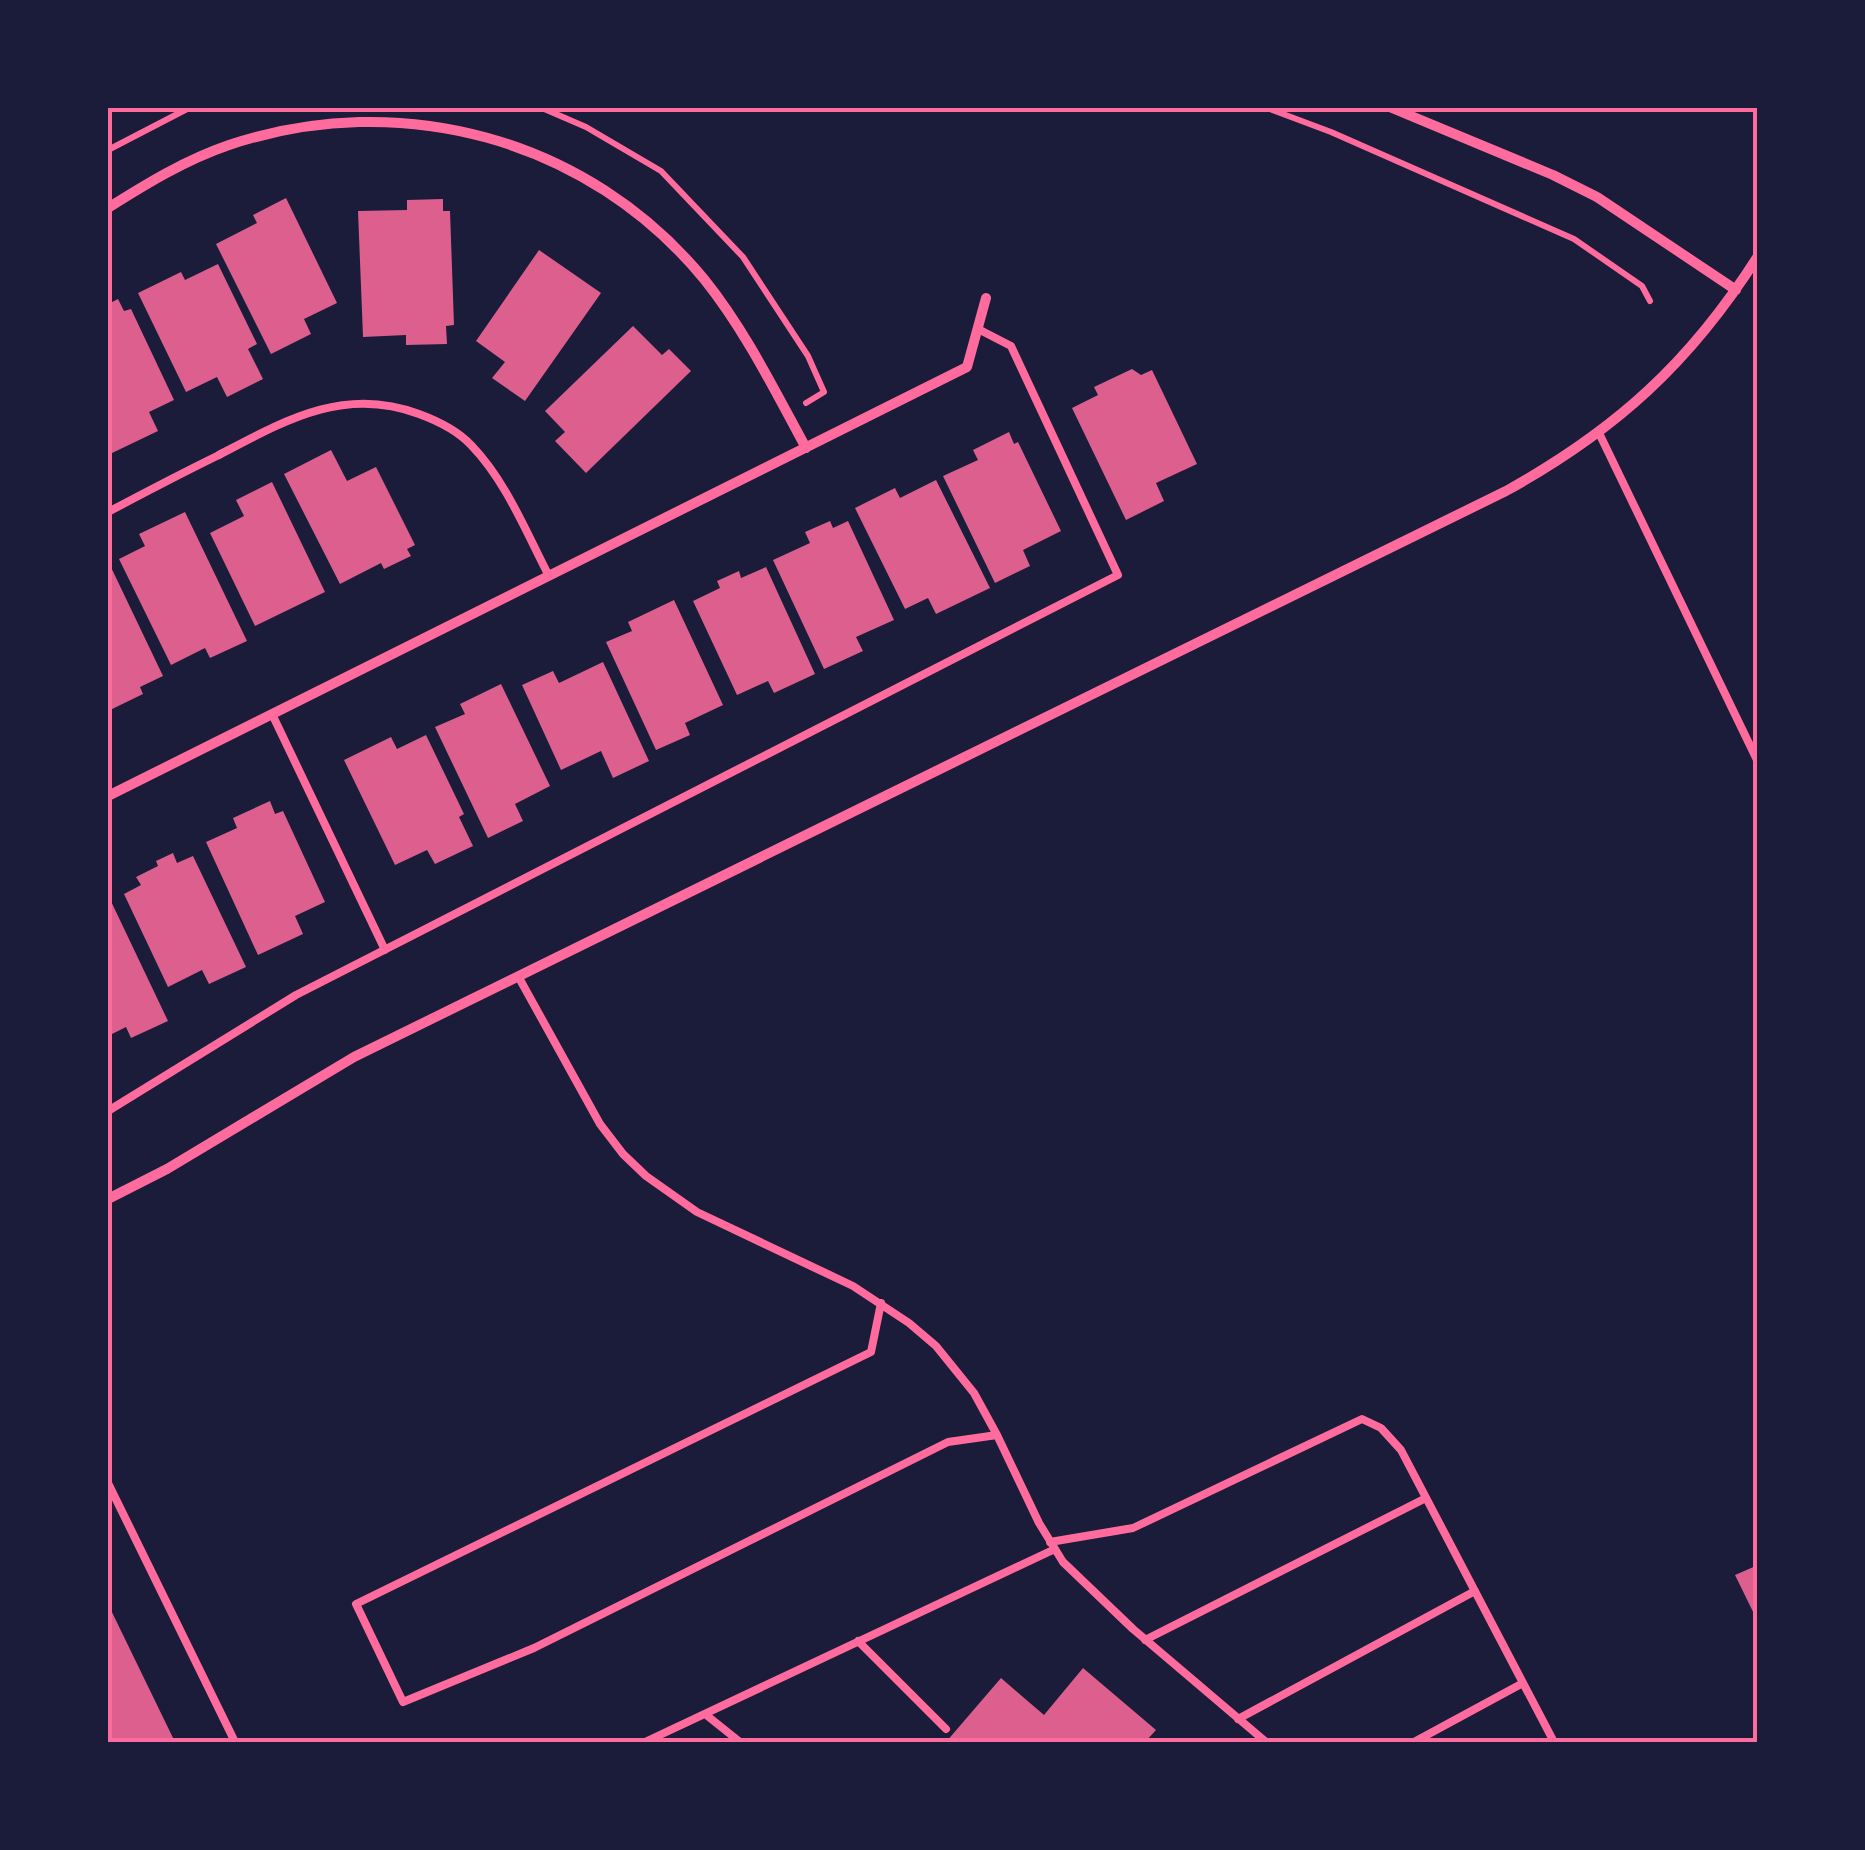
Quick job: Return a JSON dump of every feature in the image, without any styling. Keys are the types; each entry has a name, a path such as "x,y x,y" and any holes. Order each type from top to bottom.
{"street":[{"path":"1392,108 1553,174 1597,197 1736,290"},
{"path":"108,208 190,160 242,141 296,128 394,122 443,127 503,142 592,183 636,214 679,252 726,308 806,448"},
{"path":"108,1199 167,1169 354,1056 1542,471 1599,433 1672,369 1701,336 1758,256"},
{"path":"108,796 967,368 986,298"}],"lane":[{"path":"108,1111 296,996 1118,575 1011,346 978,329"},
{"path":"108,512 294,418 337,405 386,404 452,429 472,446 499,481 549,576"},
{"path":"1599,433 1758,762"},
{"path":"272,714 385,950"},
{"path":"518,976 600,1124 623,1154 646,1176 697,1212 853,1286 936,1346 974,1393 1063,1562 1145,1640 1266,1742"},
{"path":"881,1303 871,1352 356,1604 403,1702 534,1648 948,1442 998,1435"},
{"path":"644,1742 1052,1546 1133,1528 1362,1419 1381,1428 1401,1450 1554,1742"},
{"path":"108,1483 235,1742"},
{"path":"1145,1640 1426,1498"},
{"path":"1238,1719 1475,1591"},
{"path":"858,1642 946,1728"},
{"path":"1414,1742 1523,1683"},
{"path":"705,1714 740,1742"}],"path":[{"path":"108,150 189,108"},
{"path":"1268,108 1574,239 1642,286 1650,301"}],"building":[{"path":"286,198 337,303 304,319 311,334 271,354 216,244 257,223 253,215"},
{"path":"443,199 443,211 450,211 454,325 446,326 447,344 406,345 406,335 363,337 358,211 407,210 407,200"},
{"path":"539,250 601,293 525,401 492,378 505,362 476,341"},
{"path":"218,264 257,344 248,349 263,379 227,397 217,377 186,392 138,293 181,272 185,280"},
{"path":"118,299 124,311 131,309 174,400 149,412 158,431 110,454 108,304"},
{"path":"633,326 662,355 669,349 691,371 586,473 555,441 565,432 545,411"},
{"path":"1132,369 1141,375 1152,370 1197,464 1156,483 1164,501 1126,520 1072,408 1098,395 1094,387"},
{"path":"1009,432 1014,444 1018,442 1061,531 1023,550 1030,566 995,583 943,476 978,460 973,450"},
{"path":"331,450 347,481 376,467 415,545 407,549 411,556 384,569 381,563 340,584 284,474"},
{"path":"936,480 990,588 936,614 928,598 905,609 855,508 895,488 900,498"},
{"path":"272,482 325,592 255,626 210,533 244,516 236,500"},
{"path":"185,512 247,641 210,658 205,648 171,665 119,559 145,546 139,534"},
{"path":"830,521 833,528 848,521 894,620 856,637 863,651 824,669 773,560 810,543 805,532"},
{"path":"108,561 163,676 140,687 143,694 108,711"},
{"path":"766,567 815,674 774,693 768,681 737,695 693,601 720,588 717,581 739,571 741,578"},
{"path":"674,600 723,705 685,723 690,735 656,750 606,642 632,631 628,622"},
{"path":"603,662 649,761 613,778 601,751 561,770 522,685 553,671 559,683"},
{"path":"501,684 550,786 515,804 523,821 488,838 435,727 465,714 460,704"},
{"path":"426,735 464,814 459,817 473,846 435,864 427,850 395,865 344,760 391,737 397,749"},
{"path":"270,801 275,814 283,811 325,902 295,916 303,934 258,955 206,842 237,828 233,818"},
{"path":"173,853 177,863 193,856 246,967 209,984 202,970 168,987 124,894 141,885 136,877"},
{"path":"108,895 168,1021 131,1038 126,1027 108,1036"},
{"path":"1758,1565 1758,1622 1735,1575"},
{"path":"108,1604 175,1742 108,1742"},
{"path":"1083,1668 1156,1730 1145,1742 946,1742 1001,1678 1044,1715"}]}
